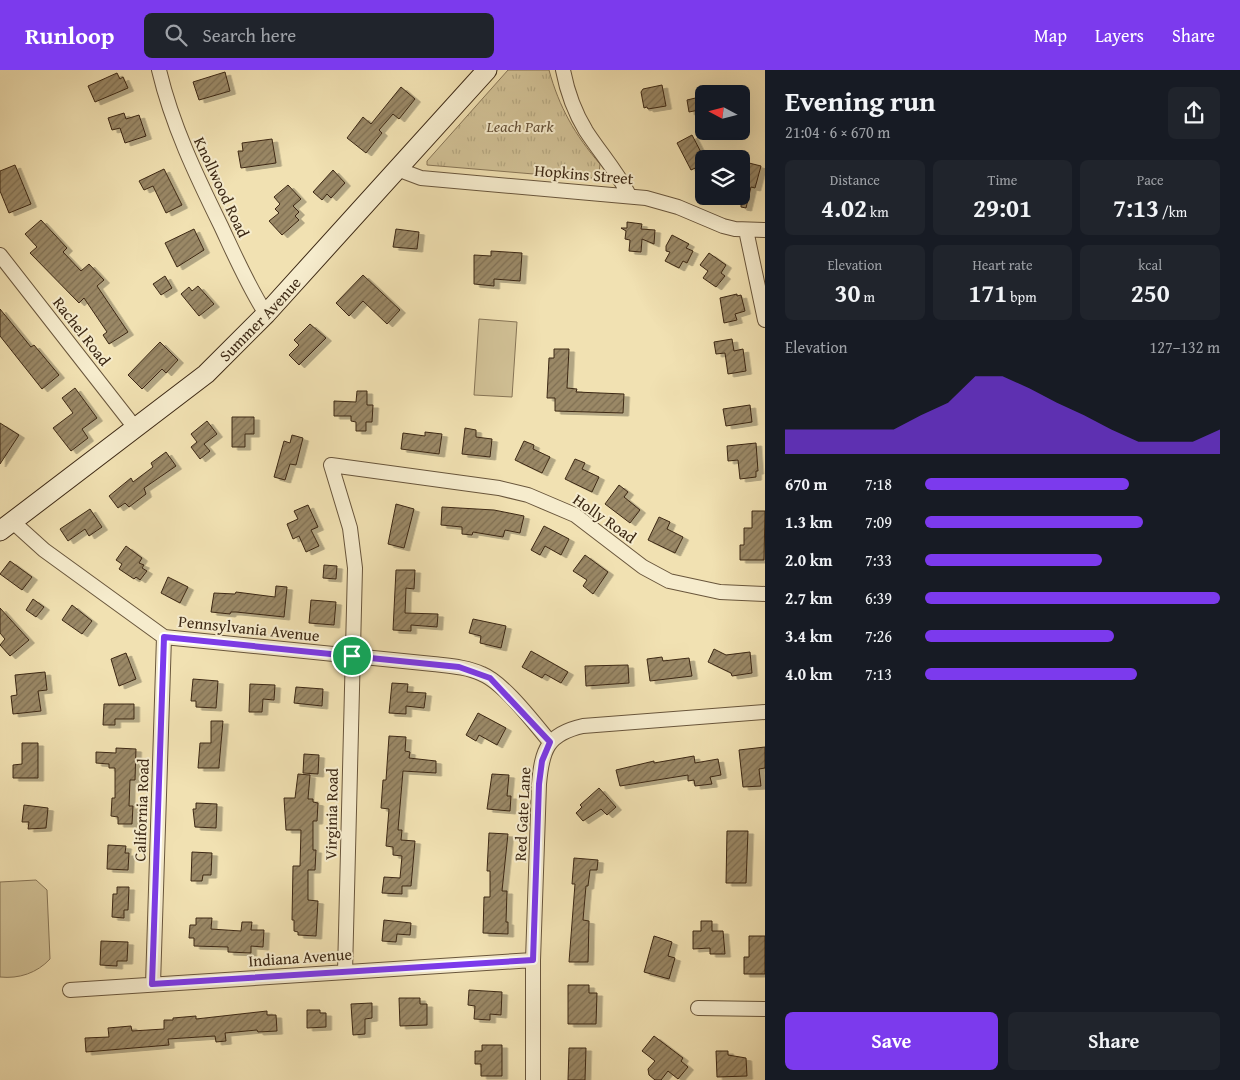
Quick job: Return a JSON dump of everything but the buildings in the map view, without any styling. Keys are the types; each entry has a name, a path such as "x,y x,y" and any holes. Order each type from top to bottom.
{"street":[{"name":"Knollwood Road","path":"159,70 170,115 185,151 242,271 266,314"},
{"name":"Summer Avenue","path":"7,526 206,374 266,314 487,70"},
{"path":"562,70 570,97 581,122 617,171 629,195"},
{"name":"Hopkins Street","path":"397,169 421,178 629,195 661,201 724,226 746,230 765,230"},
{"path":"746,230 765,320"},
{"name":"Rachel Road","path":"0,255 136,429"},
{"name":"Holly Road","path":"331,465 516,492 575,515 643,567 669,581 720,592 765,594"},
{"name":"Virginia Road","path":"331,465 350,528 354,554 345,972"},
{"name":"Pennsylvania Avenue","path":"7,526 44,550 164,637 459,667 484,674 502,689 550,742"},
{"name":"California Road","path":"152,984 164,637"},
{"path":"550,742 563,732 583,726 765,712"},
{"name":"Red Gate Lane","path":"533,1080 533,960 539,784 542,761 550,742"},
{"name":"Indiana Avenue","path":"70,990 533,960"},
{"path":"698,1008 765,1009"}],"green space":[{"name":"Leach Park","path":"508,70 549,70 569,120 600,164 599,174 594,178 581,178 427,165 427,161"},
{"path":"479,319 517,322 512,397 474,395"},
{"path":"36,880 47,890 50,959 39,968 27,974 14,977 0,977 0,882"}],"route":[{"path":"164,637 352,656 459,667 484,674 502,689 550,742 542,761 539,784 533,960 152,984 164,637"}]}
